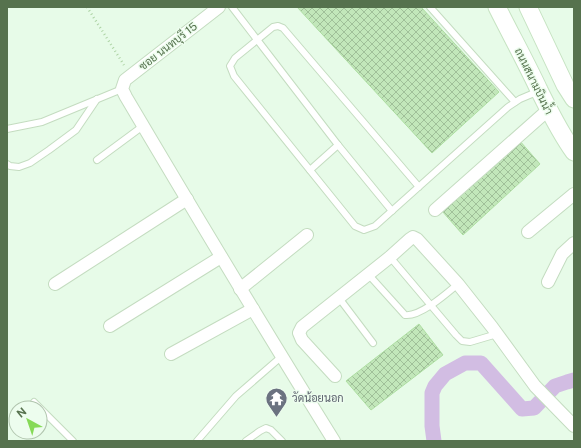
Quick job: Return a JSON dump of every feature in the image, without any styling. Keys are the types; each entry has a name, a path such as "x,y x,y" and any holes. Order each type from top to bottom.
{"main road":[{"name":"ถนนสนามบินน้ำ","path":"497,7 540,91 548,110 574,152"},
{"path":"528,7 565,85 574,99"}],"street":[{"name":"ซอย นนทบุรี 15","path":"122,89 125,80 219,7"},
{"path":"122,89 240,289 334,441"},
{"path":"435,210 548,110"},
{"path":"528,232 574,194"},
{"path":"55,284 187,199"},
{"path":"240,289 307,235"},
{"path":"336,376 302,340 299,333 302,327 413,237 417,239 458,284 535,386 574,426"},
{"path":"548,282 562,254 574,243"},
{"path":"110,326 221,257"},
{"path":"171,354 253,309"}],"lane":[{"path":"232,7 338,146 392,211"},
{"path":"430,7 515,102"},
{"path":"418,187 283,28 278,26 273,27 236,58 230,66 234,76 355,226 364,230 375,226 508,107 520,99 540,91"},
{"path":"7,129 42,122 122,89"},
{"path":"7,164 10,166 19,167 30,163 49,150 76,130 98,99"},
{"path":"97,160 143,126"},
{"path":"310,170 338,146"},
{"path":"390,257 462,341 470,342 497,334"},
{"path":"368,274 404,315 416,313 431,306 458,284"},
{"path":"339,298 373,343"},
{"path":"198,441 236,396 281,357"},
{"path":"48,416 73,441"},
{"path":"246,441 266,428 271,430 282,441"}],"path":[{"path":"87,7 131,76"}],"building":[{"path":"297,7 421,7 499,92 432,153"},
{"path":"519,140 540,164 463,235 442,211"},
{"path":"419,324 443,355 371,410 346,381"}],"waterway":[{"path":"434,441 432,426 432,393 435,386 445,374 465,363 481,363 522,409 534,408 555,386 574,380"}],"place":[{"name":"วัดน้อยนอก","path":"277,418"}]}
